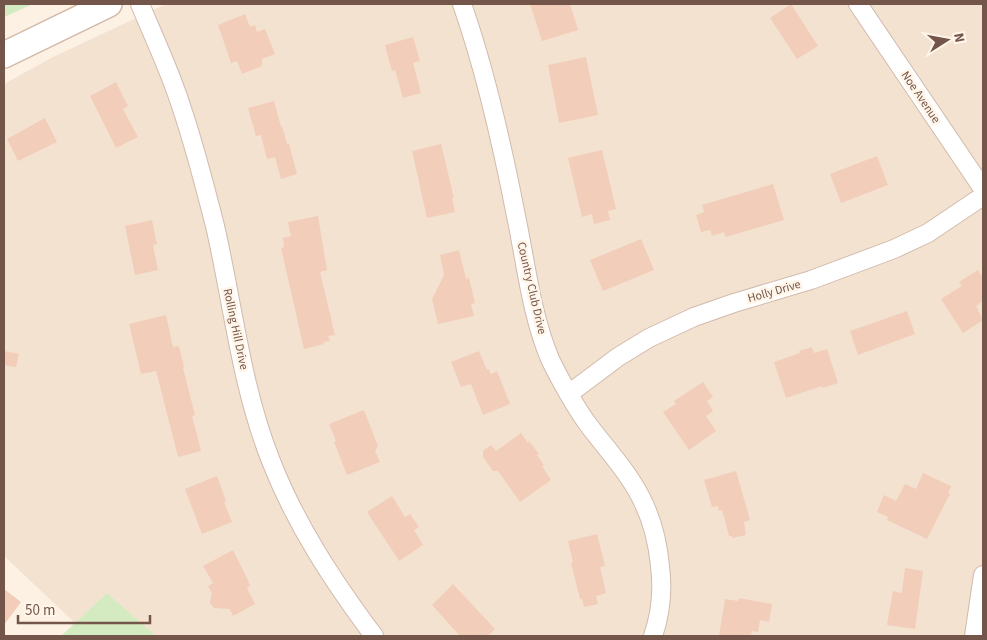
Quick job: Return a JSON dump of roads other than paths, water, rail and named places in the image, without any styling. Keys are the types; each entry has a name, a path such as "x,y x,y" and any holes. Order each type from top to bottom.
{"main road":[{"path":"4,55 109,4"}],"street":[{"name":"Rolling Hill Drive","path":"140,4 182,109 215,226 252,402 271,461 295,515 315,552 374,636"},
{"name":"Country Club Drive","path":"462,4 494,114 537,321 550,358 589,425 619,462 634,485 649,516 658,549 661,577 661,608 653,636"},
{"name":"Noe Avenue","path":"858,4 983,190"},
{"name":"Holly Drive","path":"570,393 618,357 649,338 694,317 734,302 811,280 894,248 928,233 983,196"},
{"path":"974,636 983,575"}]}
